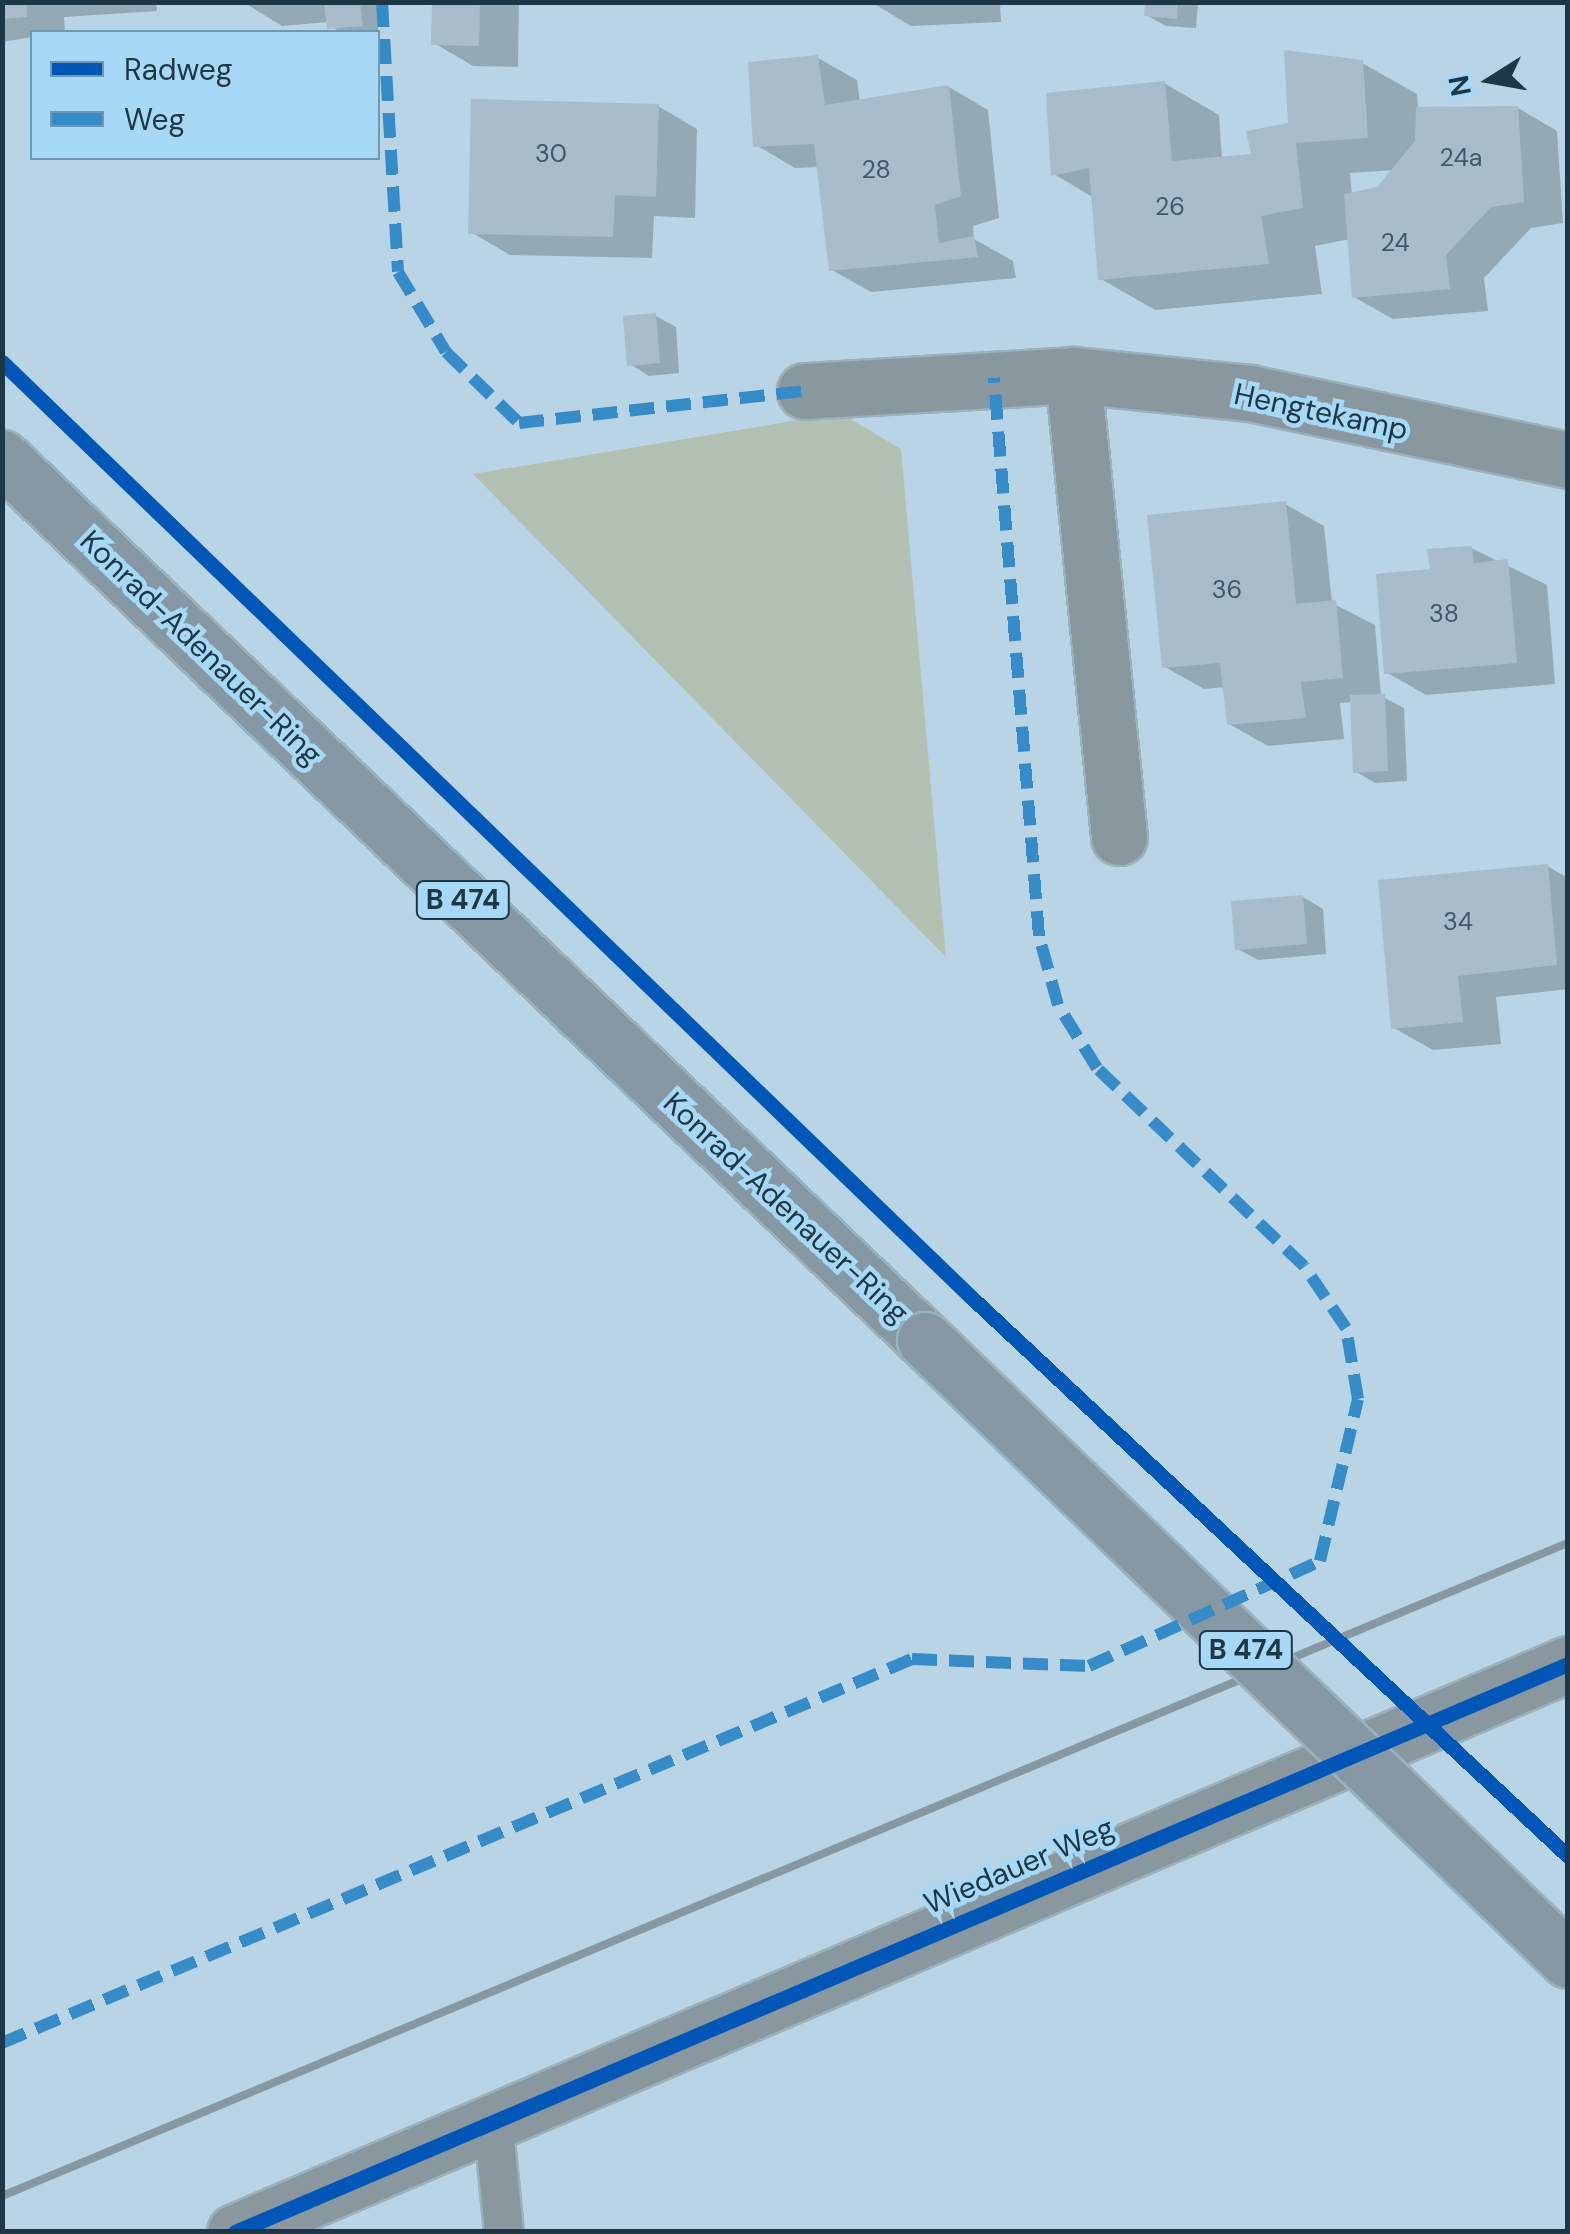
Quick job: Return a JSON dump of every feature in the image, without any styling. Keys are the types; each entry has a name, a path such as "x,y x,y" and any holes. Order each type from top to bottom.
{"main road":[{"name":"Konrad-Adenauer-Ring","path":"2,458 1568,1960"}],"street":[{"name":"Hengtekamp","path":"805,391 1073,375 1250,394 1568,460"},
{"path":"1073,375 1120,837"},
{"name":"Wiedauer Weg","path":"235,2232 1568,1664"}],"lane":[{"path":"493,2120 504,2232"}],"green space":[{"path":"840,413 901,449 946,957 473,474"}],"building":[{"path":"2,2 26,2 27,17 2,19"},
{"path":"324,2 360,2 363,26 327,29"},
{"path":"432,2 480,2 479,46 431,45"},
{"path":"1145,2 1178,2 1177,19 1144,16"},
{"path":"1284,50 1363,60 1368,138 1296,143 1303,208 1261,216 1269,264 1098,280 1089,168 1051,176 1046,93 1165,81 1172,161 1251,154 1246,131 1288,123"},
{"path":"818,55 825,105 949,85 961,196 935,205 939,243 974,236 978,257 829,271 814,144 753,147 748,62"},
{"path":"471,99 659,104 656,197 615,195 613,237 468,234"},
{"path":"1518,106 1524,202 1491,207 1446,255 1450,289 1352,298 1344,194 1377,187 1415,141 1416,107"},
{"path":"656,313 660,363 627,366 623,316"},
{"path":"1286,501 1296,604 1336,600 1343,678 1301,682 1306,718 1227,725 1220,663 1162,668 1147,515"},
{"path":"1472,546 1474,563 1508,559 1517,663 1384,674 1376,574 1430,569 1427,549"},
{"path":"1385,694 1388,771 1353,773 1350,695"},
{"path":"1548,864 1557,965 1458,976 1463,1022 1391,1029 1378,880"},
{"path":"1303,895 1307,944 1235,950 1231,901"}],"railway":[{"path":"2,2196 1568,1543"}],"marked path":[{"path":"382,2 398,272 446,352 519,423 805,391"},
{"path":"2,2043 912,1659 1089,1666 1320,1561 1358,1399 1346,1328 1304,1266 1097,1068 1058,1005 1039,936 994,378"}],"cycle path":[{"path":"2,362 971,1297 1568,1856"},
{"path":"235,2232 1568,1664"}]}
